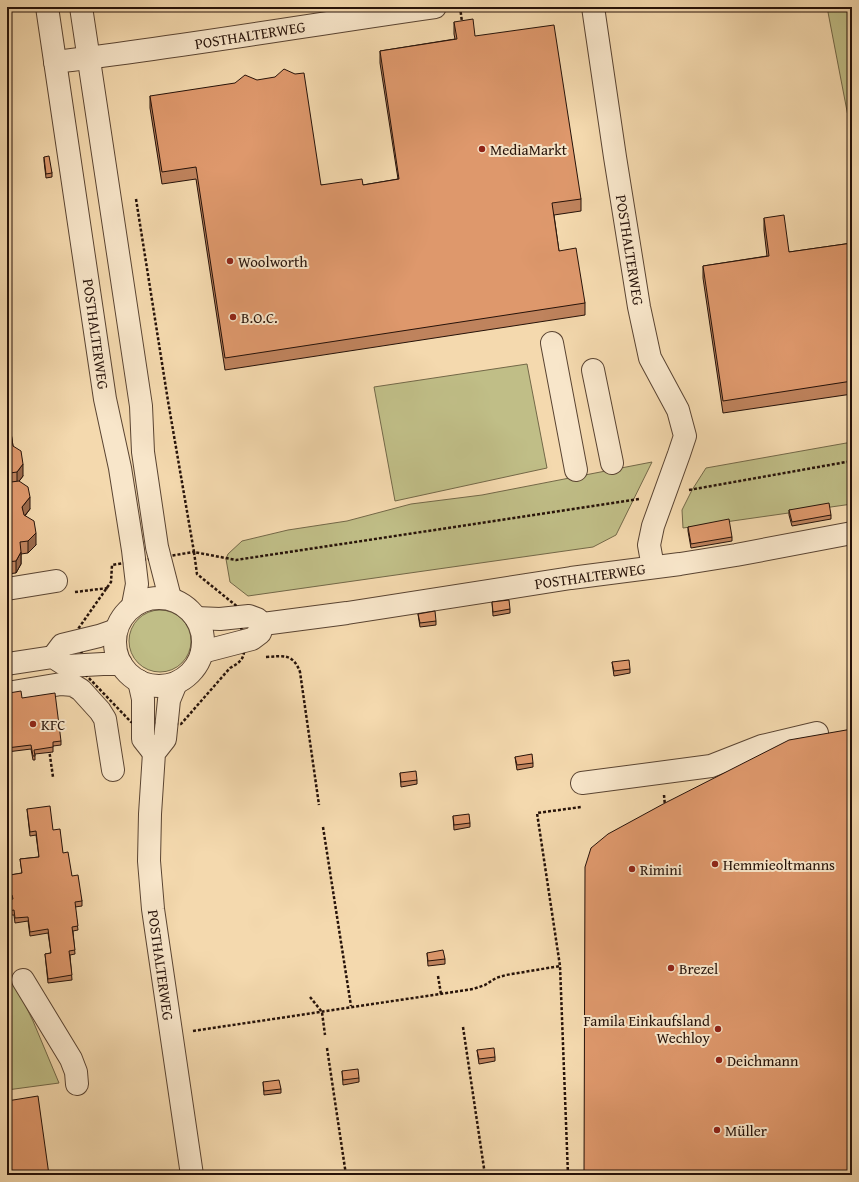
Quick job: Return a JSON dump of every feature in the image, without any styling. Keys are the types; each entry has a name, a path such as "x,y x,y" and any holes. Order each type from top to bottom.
{"lane":[{"name":"POSTHALTERWEG","path":"47,7 105,399 120,468 135,561 137,584 133,605"},
{"path":"81,7 140,398 143,452 159,558 170,598"},
{"name":"POSTHALTERWEG","path":"56,62 184,46 337,21 435,7"},
{"name":"POSTHALTERWEG","path":"196,618 251,617 257,619 263,624 347,613 571,578 652,567 650,544 653,526 684,436 678,410 650,358 648,351 628,240 593,7"},
{"path":"552,343 576,470"},
{"path":"593,370 612,463"},
{"path":"652,567 736,555 852,533"},
{"path":"7,589 56,581"},
{"path":"158,597 170,598 183,604 200,624 202,633 202,652 193,670 176,683 163,686 149,685 139,681 126,671 118,660 114,647 114,635 118,623 124,613 133,605 145,599 158,597"},
{"path":"202,652 245,652 252,639 260,634 263,624"},
{"path":"53,657 62,645 116,630"},
{"path":"7,664 53,657 67,666 83,664 121,664"},
{"path":"139,681 143,699 144,739 154,753 165,739 169,700 176,683"},
{"path":"7,693 61,684 73,685 81,690 100,711 105,719 113,770"},
{"path":"582,782 711,766 762,746 817,733"},
{"name":"POSTHALTERWEG","path":"154,753 150,828 150,868 153,909 192,1175"},
{"path":"24,980 72,1059 76,1072 77,1084"}],"path":[{"path":"460,7 462,26"},
{"path":"136,199 168,401 194,552 197,574 239,608 245,652 238,663 230,668 181,724 167,722 131,722 85,674 79,641 78,629 111,582 112,565 194,552 236,560 664,495 852,461"},
{"path":"261,658 282,656 288,657 297,663 300,672 319,805"},
{"path":"49,746 53,776"},
{"path":"657,797 664,796 665,811"},
{"path":"568,1175 560,966 536,813 582,807"},
{"path":"323,827 351,1006"},
{"path":"171,1034 473,989 506,975 560,966"},
{"path":"438,976 441,994"},
{"path":"310,997 322,1012 325,1035"},
{"path":"463,1027 486,1175"},
{"path":"327,1048 346,1175"}],"shaded area":[{"path":"827,7 852,7 852,137"},
{"path":"527,364 547,468 395,501 374,387"},
{"path":"852,442 852,504 683,528 682,510 692,490 706,468"},
{"path":"652,462 616,535 593,547 248,596 230,582 226,559 228,554 242,541 288,530 347,521 411,504 482,495"},
{"path":"154,610 166,610 182,619 189,629 191,641 189,653 182,663 166,672 154,672 143,667 134,658 129,647 129,635 134,624 143,615"},
{"path":"7,968 33,1021 59,1083 7,1090"}],"building":[{"path":"473,19 475,36 554,25 581,199 552,203 559,251 576,248 585,303 225,358 196,167 162,172 150,96 235,83 245,75 257,80 275,77 284,69 295,74 304,73 321,185 362,179 363,185 399,179 380,51 457,39 454,22"},
{"path":"49,156 52,173 46,174 44,157"},
{"path":"784,215 789,252 852,243 852,381 723,401 703,266 769,256 764,218"},
{"path":"7,406 13,446 21,451 23,464 17,472 10,473 11,482 19,481 28,487 30,497 22,507 24,515 34,521 36,533 28,541 20,542 21,552 16,561 7,562"},
{"path":"829,503 831,515 792,522 789,510"},
{"path":"729,519 732,537 691,544 688,527"},
{"path":"850,554 852,554 852,565"},
{"path":"509,600 510,609 493,612 492,602"},
{"path":"435,611 436,621 420,623 418,614"},
{"path":"629,660 630,669 614,671 612,662"},
{"name":"KFC","path":"21,691 22,698 55,693 61,741 53,742 53,747 34,750 35,756 33,756 31,745 7,748 7,699 9,699 9,693"},
{"name":"Famila Einkaufsland Wechloy","path":"852,729 852,1175 584,1175 585,867 591,848 608,834 665,803 789,740"},
{"path":"532,754 533,763 517,765 515,757"},
{"path":"416,771 417,780 401,782 400,773"},
{"path":"50,806 53,830 60,829 63,853 68,852 72,876 78,875 82,901 75,902 78,926 72,927 75,950 69,951 72,975 48,979 45,954 51,953 48,929 30,932 28,917 15,918 14,910 8,911 7,900 13,899 12,895 7,896 7,885 11,885 10,875 22,873 20,859 39,857 36,831 30,832 27,809"},
{"path":"469,814 470,823 454,825 453,816"},
{"path":"443,950 445,959 428,961 427,953"},
{"path":"494,1048 495,1057 479,1059 477,1050"},
{"path":"358,1069 359,1078 343,1080 342,1071"},
{"path":"279,1080 281,1089 264,1091 263,1082"},
{"path":"38,1096 49,1175 7,1175 7,1101"}],"place":[{"name":"MediaMarkt","path":"482,149"},
{"name":"Woolworth","path":"230,261"},
{"name":"B.O.C.","path":"233,317"},
{"name":"KFC","path":"33,724"},
{"name":"Hemmieoltmanns","path":"715,864"},
{"name":"Rimini","path":"632,869"},
{"name":"Brezel","path":"671,968"},
{"name":"Famila Einkaufsland Wechloy","path":"718,1029"},
{"name":"Deichmann","path":"719,1060"},
{"name":"Müller","path":"717,1130"}]}
